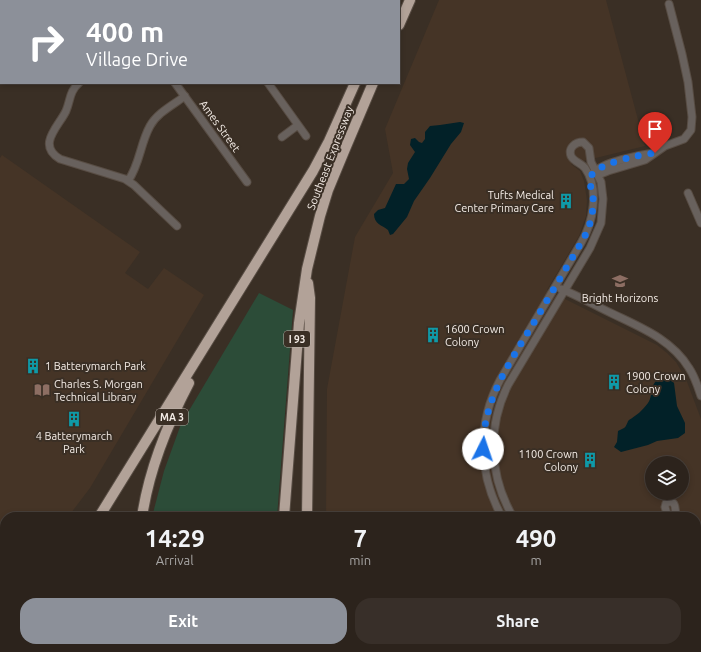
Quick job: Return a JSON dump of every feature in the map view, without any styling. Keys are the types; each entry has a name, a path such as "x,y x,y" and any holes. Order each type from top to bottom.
{"highway":[{"path":"400,22 408,2"},
{"name":"Southeast Expressway","path":"218,324 316,165 329,141 355,84"},
{"name":"Southeast Expressway","path":"286,482 299,323 307,269 320,216 330,186 373,84"},
{"path":"307,269 310,298 307,512"},
{"path":"102,512 218,324"},
{"name":"MA 3","path":"143,512 151,474 164,436 183,395 205,356 218,324"},
{"path":"286,482 289,512"},
{"name":"I 93","path":"284,512 286,482"}],"street":[{"path":"590,179 606,165 641,155 655,153 665,146 682,141 691,130 692,123 689,87 669,4"},
{"path":"78,84 72,92 66,112 51,135 50,144 54,155 62,160 128,181 177,226"},
{"name":"Ames Street","path":"176,84 247,182"},
{"path":"269,84 306,136"},
{"path":"128,181 137,166 150,126 159,115 185,96"},
{"path":"282,137 298,125"},
{"path":"500,512 489,488 484,468 483,444 487,415 492,397 500,380 584,239 590,224 593,200 590,179 585,169 572,158 570,153 571,148 576,143 580,142 586,144 590,150 591,162 597,172 602,186 603,199 601,223 592,244 508,385 500,404 496,417 493,444 494,467 500,489 511,512"},
{"path":"576,161 585,161 590,154"},
{"path":"688,193 698,206 701,223"},
{"path":"555,287 654,335 669,344 682,357 689,368 701,396"}],"shaded area":[{"path":"439,0 606,0 645,146 571,164 580,171 584,181 587,200 586,216 579,236 547,290 657,345 676,362 686,379 701,419 701,512 326,512 327,389 355,237 393,173 385,129"},
{"path":"2,155 140,252 125,273 148,289 164,268 204,295 90,488 72,512 0,512 0,158"}],"green space":[{"path":"259,293 293,310 277,512 153,512 164,471 181,424"}],"water":[{"path":"460,122 464,123 461,132 451,144 414,201 407,217 393,234 390,235 388,230 375,220 374,214 378,210 385,208 396,184 404,184 409,179 407,169 408,163 415,152 410,145 411,139 415,138 422,143 425,139 425,132 430,126"},
{"path":"663,377 669,378 674,383 677,406 685,423 685,433 678,438 657,441 621,452 614,447 617,442 618,431 625,427 629,420 646,406 650,400 653,385 658,379"}],"place":[{"name":"Tufts Medical Center Primary Care","path":"566,201"},
{"name":"Bright Horizons","path":"620,281"},
{"name":"1600 Crown Colony","path":"433,335"},
{"name":"1 Batterymarch Park","path":"33,366"},
{"name":"1900 Crown Colony","path":"614,382"},
{"name":"Charles S. Morgan Technical Library","path":"42,390"},
{"name":"4 Batterymarch Park","path":"74,419"},
{"name":"1100 Crown Colony","path":"590,460"}],"route":[{"path":"483,449 484,429 490,401 497,384 589,228 593,204 590,179 600,167 641,155 655,153"}]}
